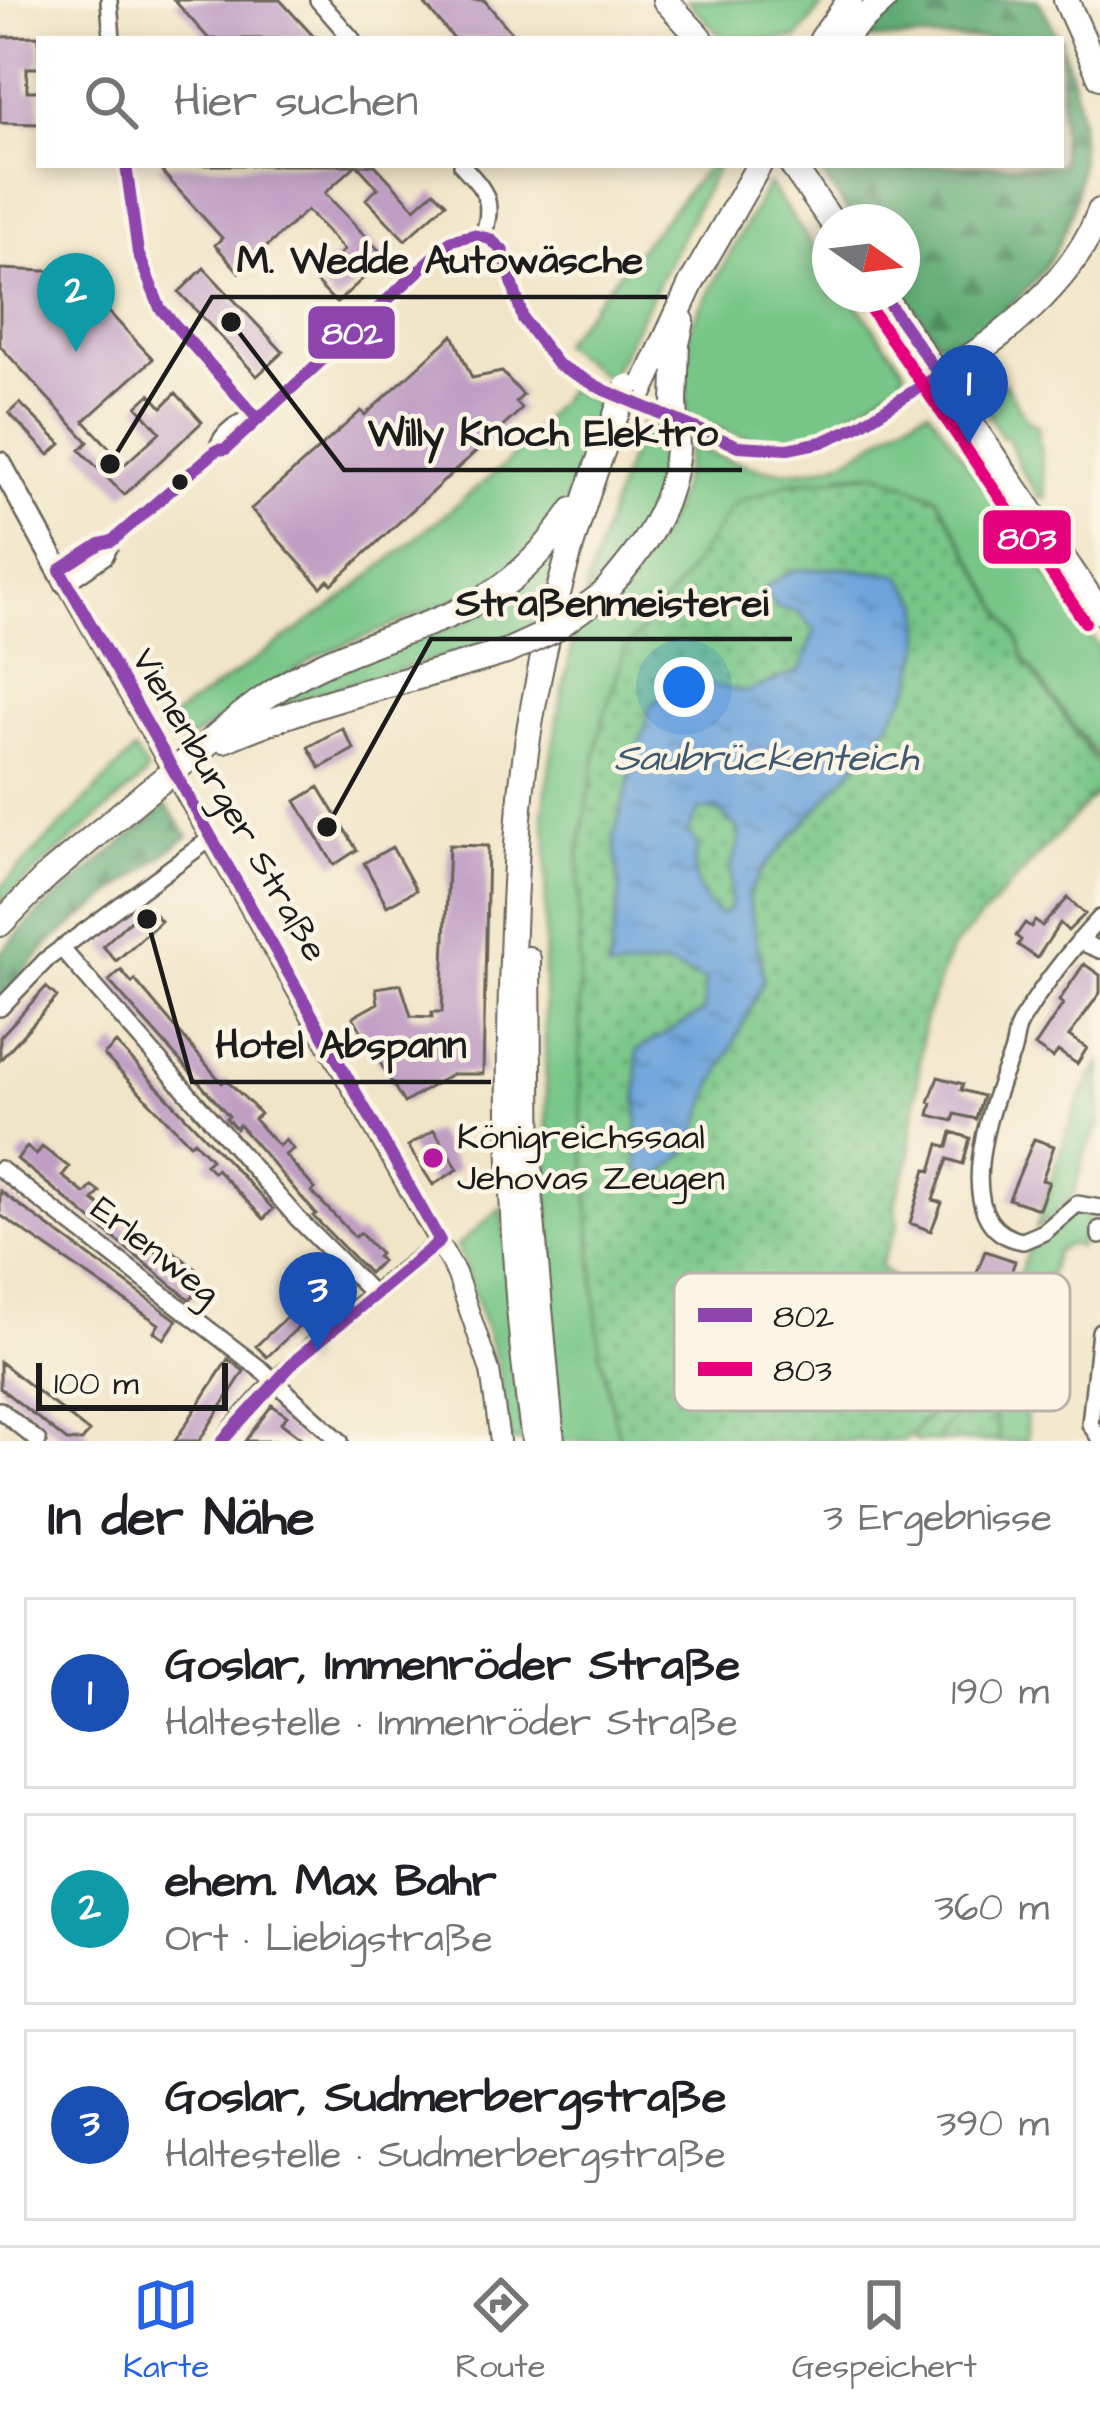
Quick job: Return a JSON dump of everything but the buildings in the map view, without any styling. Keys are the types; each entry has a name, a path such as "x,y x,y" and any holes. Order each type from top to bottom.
{"main road":[{"path":"665,0 698,36"},
{"path":"824,36 850,0"},
{"path":"843,36 870,0"},
{"path":"844,36 884,0"},
{"path":"1056,0 1081,28"},
{"path":"1066,0 1100,77"},
{"path":"794,168 819,204"},
{"path":"634,390 750,170"},
{"path":"0,923 147,792 235,719 291,681 441,621 517,578 552,542 588,489 624,415 670,292 750,170"},
{"path":"937,372 978,352 1052,287 1076,260 1100,211"},
{"path":"200,751 290,711 506,652 552,631 603,594 658,522 672,484 677,450 677,344 692,282"},
{"path":"895,312 1100,612"},
{"path":"552,1441 530,1197 530,874 559,651 624,415"},
{"name":"Vienenburger Straße","path":"0,463 63,576"},
{"path":"535,1441 512,1210 509,1040 515,874 535,695 551,617 588,489"}],"street":[{"path":"109,0 112,36"},
{"path":"318,0 349,36"},
{"path":"126,168 138,254 160,308 256,417"},
{"path":"464,168 488,199 483,237"},
{"path":"63,576 100,544 112,542 217,450 226,449 452,240 463,236 483,237 503,251 523,319 557,364 689,428 738,446 788,449 839,435 937,372"},
{"name":"Vienenburger Straße","path":"63,576 440,1240 480,1333 496,1397 500,1441"},
{"path":"0,1008 61,948 210,839"},
{"path":"1100,918 1018,1025 984,1133 980,1199 999,1233 1023,1241 1044,1232 1077,1204 1100,1208"},
{"path":"1079,941 1100,950"},
{"path":"61,948 297,1218 373,1293"},
{"name":"Erlenweg","path":"0,1168 273,1380 340,1441"},
{"path":"222,1441 273,1380 440,1240"},
{"path":"1100,1330 1090,1424 1100,1439"},
{"path":"0,1410 38,1441"}],"green space":[{"path":"687,0 826,0 799,36 720,36"},
{"path":"904,0 1038,0 1057,36 869,36"},
{"path":"1064,55 1080,121 1080,163 1074,204 1059,243 1036,279 1005,310 957,340 936,340 917,312 920,204 843,204 818,168 1064,168"},
{"path":"707,168 716,168 609,380 560,344"},
{"path":"768,184 812,244 812,312 862,312 905,370 900,380 823,429 800,437 750,438 687,415 684,374 690,327"},
{"path":"1004,382 1027,420 1037,426 1046,497 1039,497 1009,439 1001,436 975,390 992,390"},
{"path":"568,389 599,405 568,497 548,534 490,586 317,656 185,743 167,737 160,726 342,599 506,464"},
{"path":"929,409 1100,649 1100,761 1023,657 1019,641 937,497 878,473 841,474 677,588 625,650 579,851 580,1095 600,1354 620,1441 559,1441 543,1268 549,1252 544,974 547,840 543,815 579,616 623,473 642,424 667,434 663,487 622,560 592,587 594,615 657,539 677,497 689,445 771,470 812,469 855,454"},
{"path":"878,473 937,497 1019,641 1023,657 1100,768 1100,787 951,950 924,1022 909,1160 895,1201 898,1225 880,1265 887,1273 674,1273 674,1411 933,1411 905,1441 620,1441 600,1354 580,1095 579,851 601,726 625,650 677,588 734,504 789,483"},
{"path":"548,560 556,565 536,625 465,651 321,692 250,720 257,709 352,659 463,622 494,606"},
{"path":"134,751 147,770 143,778 0,903 0,888"},
{"path":"167,806 188,836 53,940 0,997 0,953 37,914"},
{"path":"1100,1063 1100,1125 1086,1150 1073,1196 1035,1231 1070,1124"},
{"path":"502,1207 523,1441 509,1441 497,1362 457,1246"},
{"path":"1076,1210 1091,1210 1080,1247 1070,1244 1056,1251 1050,1273 1020,1273 1029,1247"},
{"path":"934,1411 1025,1411 1028,1441 916,1441 911,1435"},
{"path":"962,1411 989,1411 999,1441 937,1441"}],"water":[{"name":"Saubrückenteich","path":"842,568 900,575 922,604 922,643 912,685 877,742 763,869 748,895 764,980 711,1090 692,1147 655,1181 638,1169 637,1050 704,1011 705,980 664,965 608,971 620,892 614,836 650,707 683,679 745,692 800,671 815,630 798,612 777,608 763,589 794,570","holes":["699,809 718,811 739,830 731,866 730,909 720,915 697,884 698,846 688,832"]}],"transit line":[{"name":"802","path":"126,168 138,253 160,308 256,417"},
{"name":"802","path":"60,570 112,541 217,450 226,449 452,240 473,235 490,239 503,251 523,319 557,364 604,390 738,446 788,449 822,442 858,426 939,375"},
{"name":"803","path":"872,312 1085,622"},
{"name":"802","path":"895,312 939,375"},
{"name":"802","path":"60,570 440,1241"},
{"name":"802","path":"222,1441 297,1359 440,1241"}],"place":[{"name":"Willy Knoch Elektro","path":"231,322"},
{"name":"ehem. Max Bahr","path":"76,352"},
{"name":"Goslar, Immenröder Straße","path":"969,444"},
{"name":"M. Wedde Autowäsche","path":"110,464"},
{"name":"Straßenmeisterei","path":"327,827"},
{"name":"Hotel Abspann","path":"147,919"},
{"name":"Königreichssaal Jehovas Zeugen","path":"433,1158"},
{"name":"Goslar, Sudmerbergstraße","path":"318,1351"}]}
